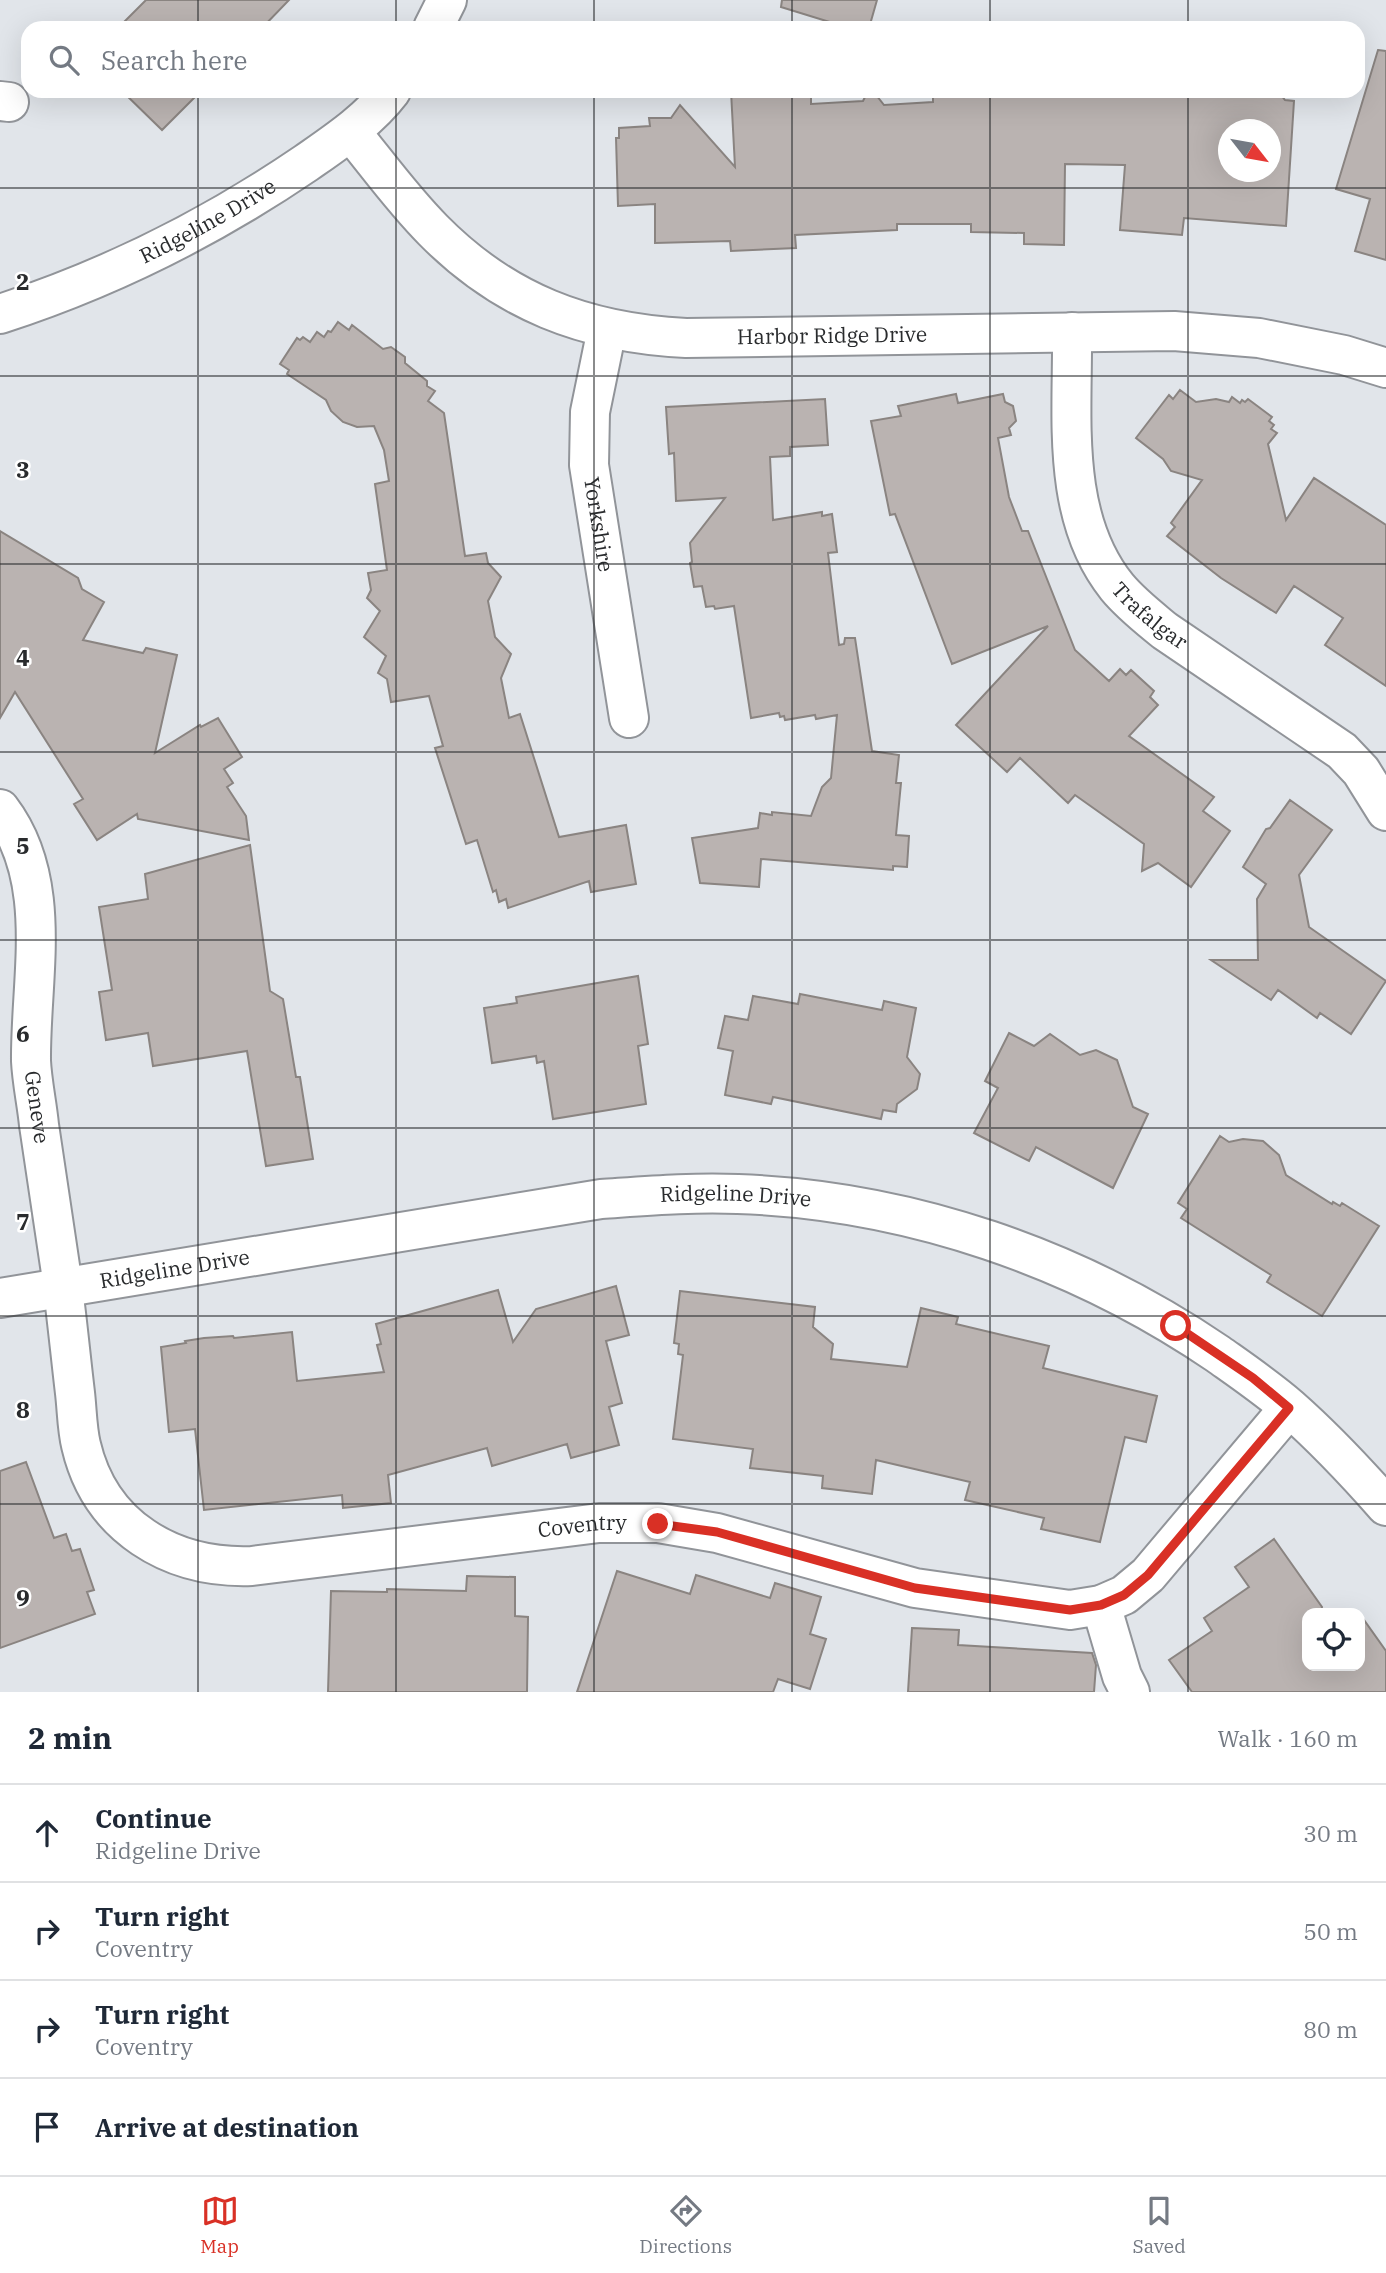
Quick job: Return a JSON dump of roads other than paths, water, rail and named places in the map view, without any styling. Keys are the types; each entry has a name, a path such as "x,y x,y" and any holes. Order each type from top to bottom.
{"street":[{"path":"436,21 447,0"},
{"name":"Ridgeline Drive","path":"0,314 76,286 205,225 267,189 351,132 384,98"},
{"name":"Harbor Ridge Drive","path":"351,132 432,229 471,265 515,295 564,317 607,329 686,338 1174,331 1259,338 1344,355 1386,368"},
{"name":"Yorkshire","path":"607,329 590,412 589,465 629,718"},
{"name":"Trafalgar","path":"1072,332 1075,485 1085,528 1098,558 1116,586 1139,610 1165,631 1342,751 1361,771 1386,811"},
{"name":"Geneve","path":"0,809 21,844 32,879 36,929 31,1064 63,1287"},
{"name":"Ridgeline Drive","path":"0,1298 601,1199 727,1194 831,1202 922,1220 1010,1246 1095,1282 1176,1326 1253,1378 1289,1408 1386,1506"},
{"name":"Coventry","path":"63,1287 81,1446 96,1484 108,1504 137,1534 164,1551 195,1562 227,1567 599,1523 658,1524 717,1532 915,1588 1070,1610 1101,1605 1124,1595 1148,1575 1289,1408"},
{"path":"1101,1605 1122,1676 1130,1692"}]}
